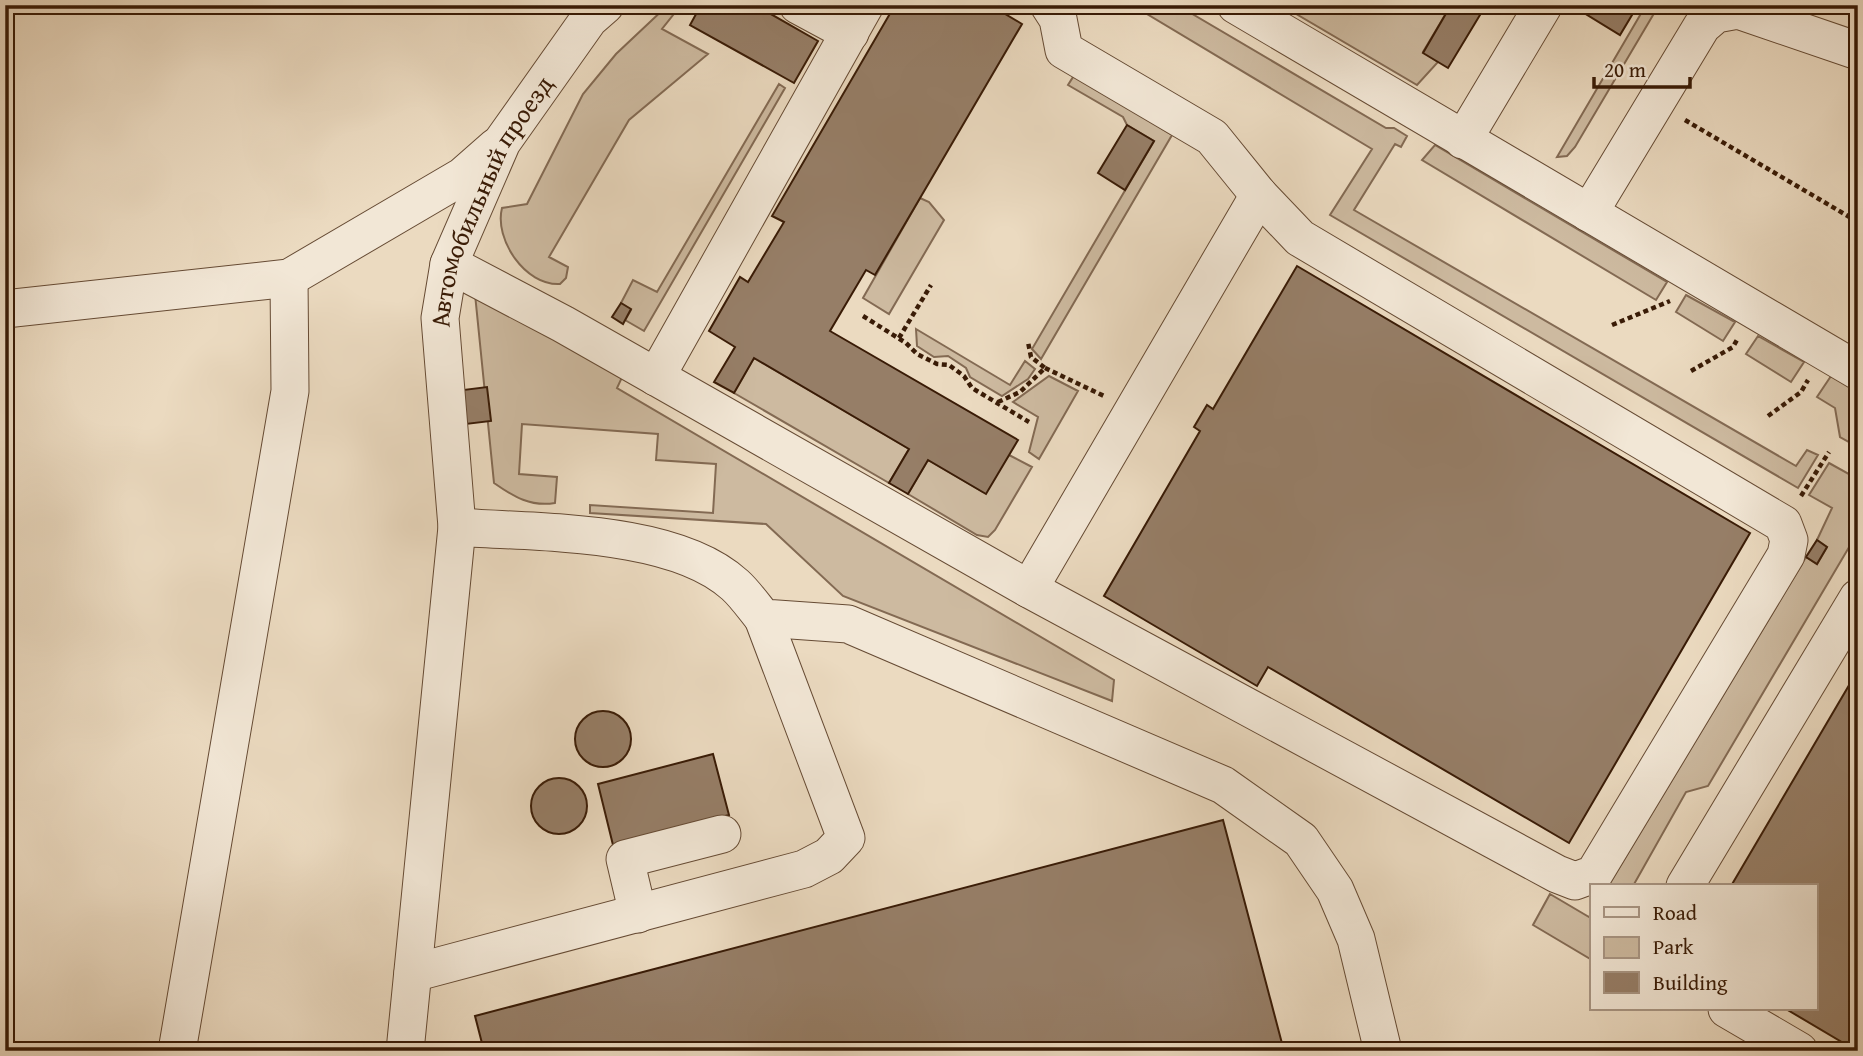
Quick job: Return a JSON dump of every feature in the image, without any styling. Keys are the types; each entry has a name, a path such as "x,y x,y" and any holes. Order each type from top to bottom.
{"lane":[{"name":"Автомобильный проезд","path":"405,1051 457,527 440,318 449,264 502,142 589,19 605,5"},
{"path":"656,377 858,19 798,5"},
{"path":"449,264 656,377 1029,589 1575,881 1594,874 1786,555 1789,540 1783,524 1300,238 1259,195 1212,137 1064,50 1058,19 1049,5"},
{"path":"1237,5 1858,372"},
{"path":"1463,140 1543,6"},
{"path":"1589,213 1702,26 1716,14 1738,10 1858,51"},
{"path":"5,309 289,278 463,176 502,142"},
{"path":"1029,589 1259,195"},
{"path":"177,1051 290,391 289,278"},
{"path":"413,973 804,869 829,856 846,838 763,618 734,584 676,551 642,542 457,527"},
{"path":"1686,884 1858,598"},
{"path":"763,618 848,624 1223,785 1301,841 1335,890 1356,939 1383,1051"},
{"path":"638,914 625,859 722,834"},
{"path":"1729,1010 1800,1051"}],"path":[{"path":"1612,325 1670,301 1685,270"},
{"path":"899,338 931,285"},
{"path":"1691,371 1733,347 1755,311"},
{"path":"863,316 899,338 917,354 937,364 948,365 964,376 972,388 1028,422"},
{"path":"1028,342 1031,357 1045,368 1134,409"},
{"path":"1768,416 1801,392 1826,353"},
{"path":"997,403 1020,392 1045,368"},
{"path":"1783,524 1829,452"}],"green space":[{"path":"668,5 681,5 662,29 708,54 629,120 549,257 568,267 566,278 560,284 547,283 524,269 515,258 503,233 502,208 527,204 583,94 616,54"},
{"path":"1132,5 1177,5 1386,128 1394,128 1407,136 1401,147 1395,144 1354,210 1796,466 1807,450 1818,455 1798,488 1330,215 1372,149"},
{"path":"1281,5 1451,5 1423,52 1438,62 1417,85"},
{"path":"1646,5 1659,5 1575,147 1567,156 1557,157"},
{"path":"1075,74 1172,135 1041,359 1032,349 1154,141 1127,125 1123,117 1068,85"},
{"path":"779,84 785,88 644,331 625,320 631,310 621,303 633,280 657,292"},
{"path":"1435,145 1667,282 1656,300 1422,160"},
{"path":"920,198 929,202 944,220 889,314 863,298"},
{"path":"475,294 624,373 617,388 1114,680 1112,701 843,596 766,524 590,513 590,505 713,513 716,464 656,460 658,434 522,424 519,474 557,477 555,503 530,502 501,488 494,483"},
{"path":"1686,295 1735,322 1723,341 1676,312"},
{"path":"916,329 1010,385 1025,361 1035,369 1028,379 1002,396 970,377 966,368 948,356 934,357 917,346"},
{"path":"1758,336 1804,362 1791,382 1746,354"},
{"path":"754,358 909,449 889,483 734,393"},
{"path":"1049,376 1078,391 1039,459 1029,452 1038,417 1013,402"},
{"path":"1831,376 1858,392 1858,447 1840,437 1835,408 1817,397"},
{"path":"1009,455 1032,467 995,530 988,537 977,535 908,494 928,460 983,492"},
{"path":"1829,463 1858,479 1858,532 1708,786 1686,792 1634,884 1609,884 1806,557 1817,564 1827,547 1817,540 1832,508 1809,495"},
{"path":"1550,894 1590,916 1590,959 1533,925"}],"building":[{"path":"701,5 755,5 818,41 794,83 690,25"},
{"path":"895,5 990,5 1022,24 875,275 866,270 830,331 1018,440 986,494 928,460 908,494 889,483 909,449 754,358 734,393 714,382 735,347 709,331 740,277 748,282 784,222 772,216"},
{"path":"1451,5 1486,5 1448,68 1423,53"},
{"path":"1571,5 1638,5 1620,35"},
{"path":"1127,125 1154,141 1125,190 1098,173"},
{"path":"1297,266 1750,533 1569,843 1268,667 1257,686 1104,596 1200,431 1194,427 1207,405 1213,409"},
{"path":"621,303 631,309 623,324 612,317"},
{"path":"487,387 491,421 466,424 463,390"},
{"path":"1817,540 1827,547 1817,564 1806,557"},
{"path":"1858,670 1858,1051 1788,1010 1818,1010 1818,884 1732,884"},
{"path":"603,711 614,713 623,719 629,728 629,750 623,759 614,765 603,767 592,765 583,759 577,750 575,739 577,728 583,719 592,713"},
{"path":"713,754 729,815 613,845 598,784"},
{"path":"554,778 564,778 579,786 585,795 585,817 579,826 564,834 554,834 536,822 531,811 531,801 543,783"},
{"path":"1223,820 1284,1051 484,1051 475,1016"}]}
